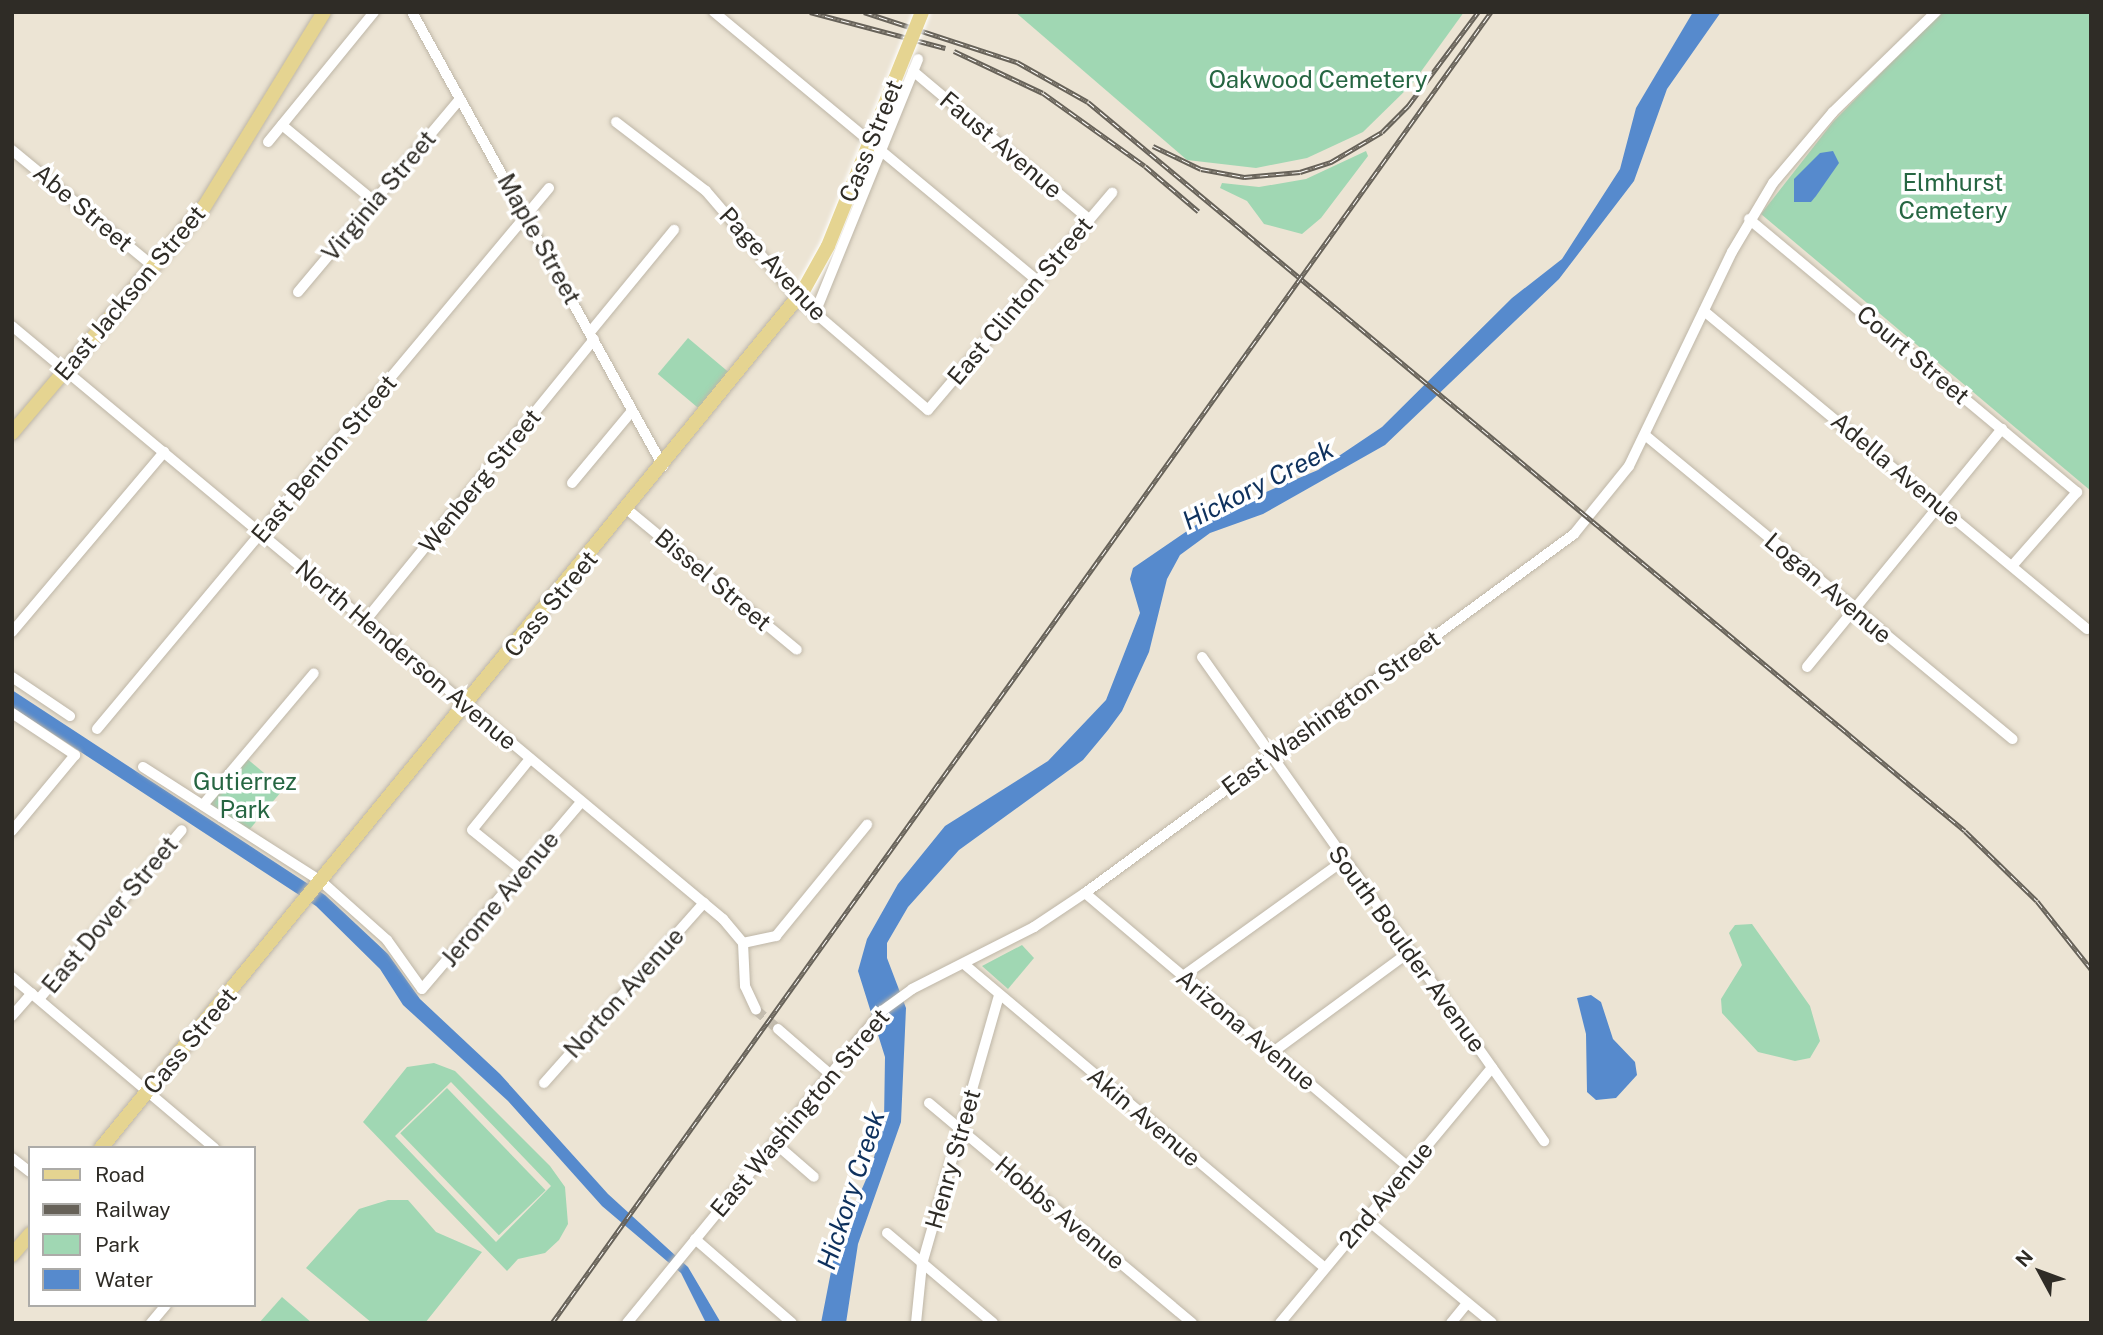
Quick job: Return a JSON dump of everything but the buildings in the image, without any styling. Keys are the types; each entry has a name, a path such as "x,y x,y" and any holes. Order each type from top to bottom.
{"main road":[{"name":"East Jackson Street","path":"12,433 204,207 243,150 324,12"},
{"name":"Cass Street","path":"104,1146 628,510 801,295 828,246 922,12"},
{"path":"12,1255 28,1236"}],"street":[{"path":"268,142 374,12"},
{"name":"Maple Street","path":"412,12 663,466"},
{"path":"715,12 1037,279"},
{"name":"East Washington Street","path":"627,1323 776,1144 867,1024 912,989 1034,927 1085,892 1551,554 1612,490 1645,435 1749,219 1803,144 1936,12"},
{"path":"815,313 918,59"},
{"name":"Faust Avenue","path":"914,71 1089,219"},
{"name":"Virginia Street","path":"298,292 460,99"},
{"name":"Page Avenue","path":"616,122 706,191 815,313 928,410"},
{"path":"282,125 375,202"},
{"name":"Abe Street","path":"12,150 154,267"},
{"name":"East Benton Street","path":"97,729 548,188"},
{"name":"East Clinton Street","path":"928,410 1112,193"},
{"name":"Court Street","path":"1749,219 2077,492 2012,566"},
{"name":"Wenberg Street","path":"365,621 674,230"},
{"name":"Adella Avenue","path":"1704,312 1939,503 2087,629"},
{"name":"North Henderson Avenue","path":"12,326 704,903 743,943"},
{"path":"572,483 632,411"},
{"path":"1807,667 2002,429"},
{"name":"Logan Avenue","path":"1645,435 2012,739"},
{"path":"12,632 164,452"},
{"name":"Bissel Street","path":"628,510 797,650"},
{"name":"South Boulder Avenue","path":"1202,657 1343,861 1544,1140"},
{"path":"203,805 314,673"},
{"path":"12,677 70,716"},
{"path":"12,713 75,755 12,831"},
{"path":"523,871 472,830 530,759"},
{"path":"144,767 321,882"},
{"name":"Jerome Avenue","path":"321,882 387,940 415,986 422,989 580,802"},
{"path":"756,1010 745,986 743,943 776,936 867,825"},
{"name":"East Dover Street","path":"12,1016 35,996 182,830"},
{"path":"1183,976 1343,861"},
{"name":"Arizona Avenue","path":"1085,892 1408,1167"},
{"name":"Norton Avenue","path":"544,1083 704,903"},
{"path":"1273,1052 1409,952"},
{"name":"Akin Avenue","path":"964,964 1325,1268"},
{"path":"12,977 149,1090 212,1146"},
{"name":"Henry Street","path":"916,1323 922,1264 999,996"},
{"path":"778,1029 830,1074"},
{"name":"2nd Avenue","path":"1280,1323 1492,1068"},
{"name":"Hobbs Avenue","path":"929,1103 1192,1323"},
{"path":"776,1144 814,1177"},
{"path":"12,1158 28,1170"},
{"path":"1366,1219 1492,1323"},
{"path":"887,1233 993,1323"},
{"path":"695,1239 792,1323"},
{"path":"1451,1323 1467,1303"},
{"path":"151,1323 164,1307"}],"green space":[{"name":"Oakwood Cemetery","path":"1015,12 1464,12 1412,84 1363,132 1307,158 1256,168 1187,160"},
{"name":"Elmhurst Cemetery","path":"1941,12 2091,12 2091,491 1761,214 1833,122"},
{"path":"1366,151 1368,156 1321,218 1302,234 1264,224 1247,201 1220,188 1222,183 1259,187 1306,179"},
{"path":"688,338 735,377 705,413 658,374"},
{"name":"Gutierrez Park","path":"245,757 283,789 243,837 205,804"},
{"path":"1752,924 1810,1006 1820,1041 1810,1058 1795,1061 1758,1052 1722,1013 1721,999 1742,965 1729,933 1735,925"},
{"path":"1022,945 1034,958 1008,989 982,966"},
{"path":"434,1063 455,1071 550,1166 565,1187 568,1224 559,1240 545,1253 518,1259 507,1271 363,1122 407,1067","holes":["451,1082 551,1186 496,1242 395,1136"]},
{"path":"447,1088 546,1190 499,1235 400,1133"},
{"path":"388,1200 408,1200 436,1232 482,1252 425,1323 372,1323 306,1268 359,1209"},
{"path":"282,1297 312,1323 259,1323"}],"water":[{"path":"1693,12 1721,12 1667,89 1634,181 1559,279 1385,445 1263,514 1210,533 1180,555 1167,579 1149,652 1122,711 1108,730 1083,760 959,850 908,907 887,943 887,958 906,1008 901,1122 858,1244 846,1323 821,1323 835,1251 871,1168 884,1121 885,1057 858,971 867,939 898,884 945,826 1048,761 1106,700 1140,613 1130,579 1133,568 1209,516 1318,470 1382,427 1512,298 1562,259 1620,169 1636,108"},
{"path":"1833,151 1839,163 1816,196 1811,202 1794,202 1794,179 1820,153"},
{"path":"12,690 325,895 388,954 420,999 500,1074 608,1194 688,1267 721,1323 706,1323 681,1273 602,1206 508,1101 403,1005 380,969 316,906 12,707"},
{"path":"1591,995 1601,1002 1613,1039 1635,1062 1637,1075 1616,1098 1596,1100 1587,1092 1586,1034 1577,998"}],"tunnel":[{"path":"756,1010 778,1029"}],"railway":[{"path":"810,12 945,48"},
{"path":"864,12 1017,62 1088,102 1965,831 2037,901 2091,969"},
{"path":"1153,146 1201,169 1244,177 1300,172 1331,162 1382,132 1408,106 1478,12"},
{"path":"552,1323 1491,12"},
{"path":"954,51 1043,93 1145,166 1198,211"}],"water label":[{"name":"Hickory Creek","path":"1258,485"},
{"name":"Hickory Creek","path":"851,1190"}]}
